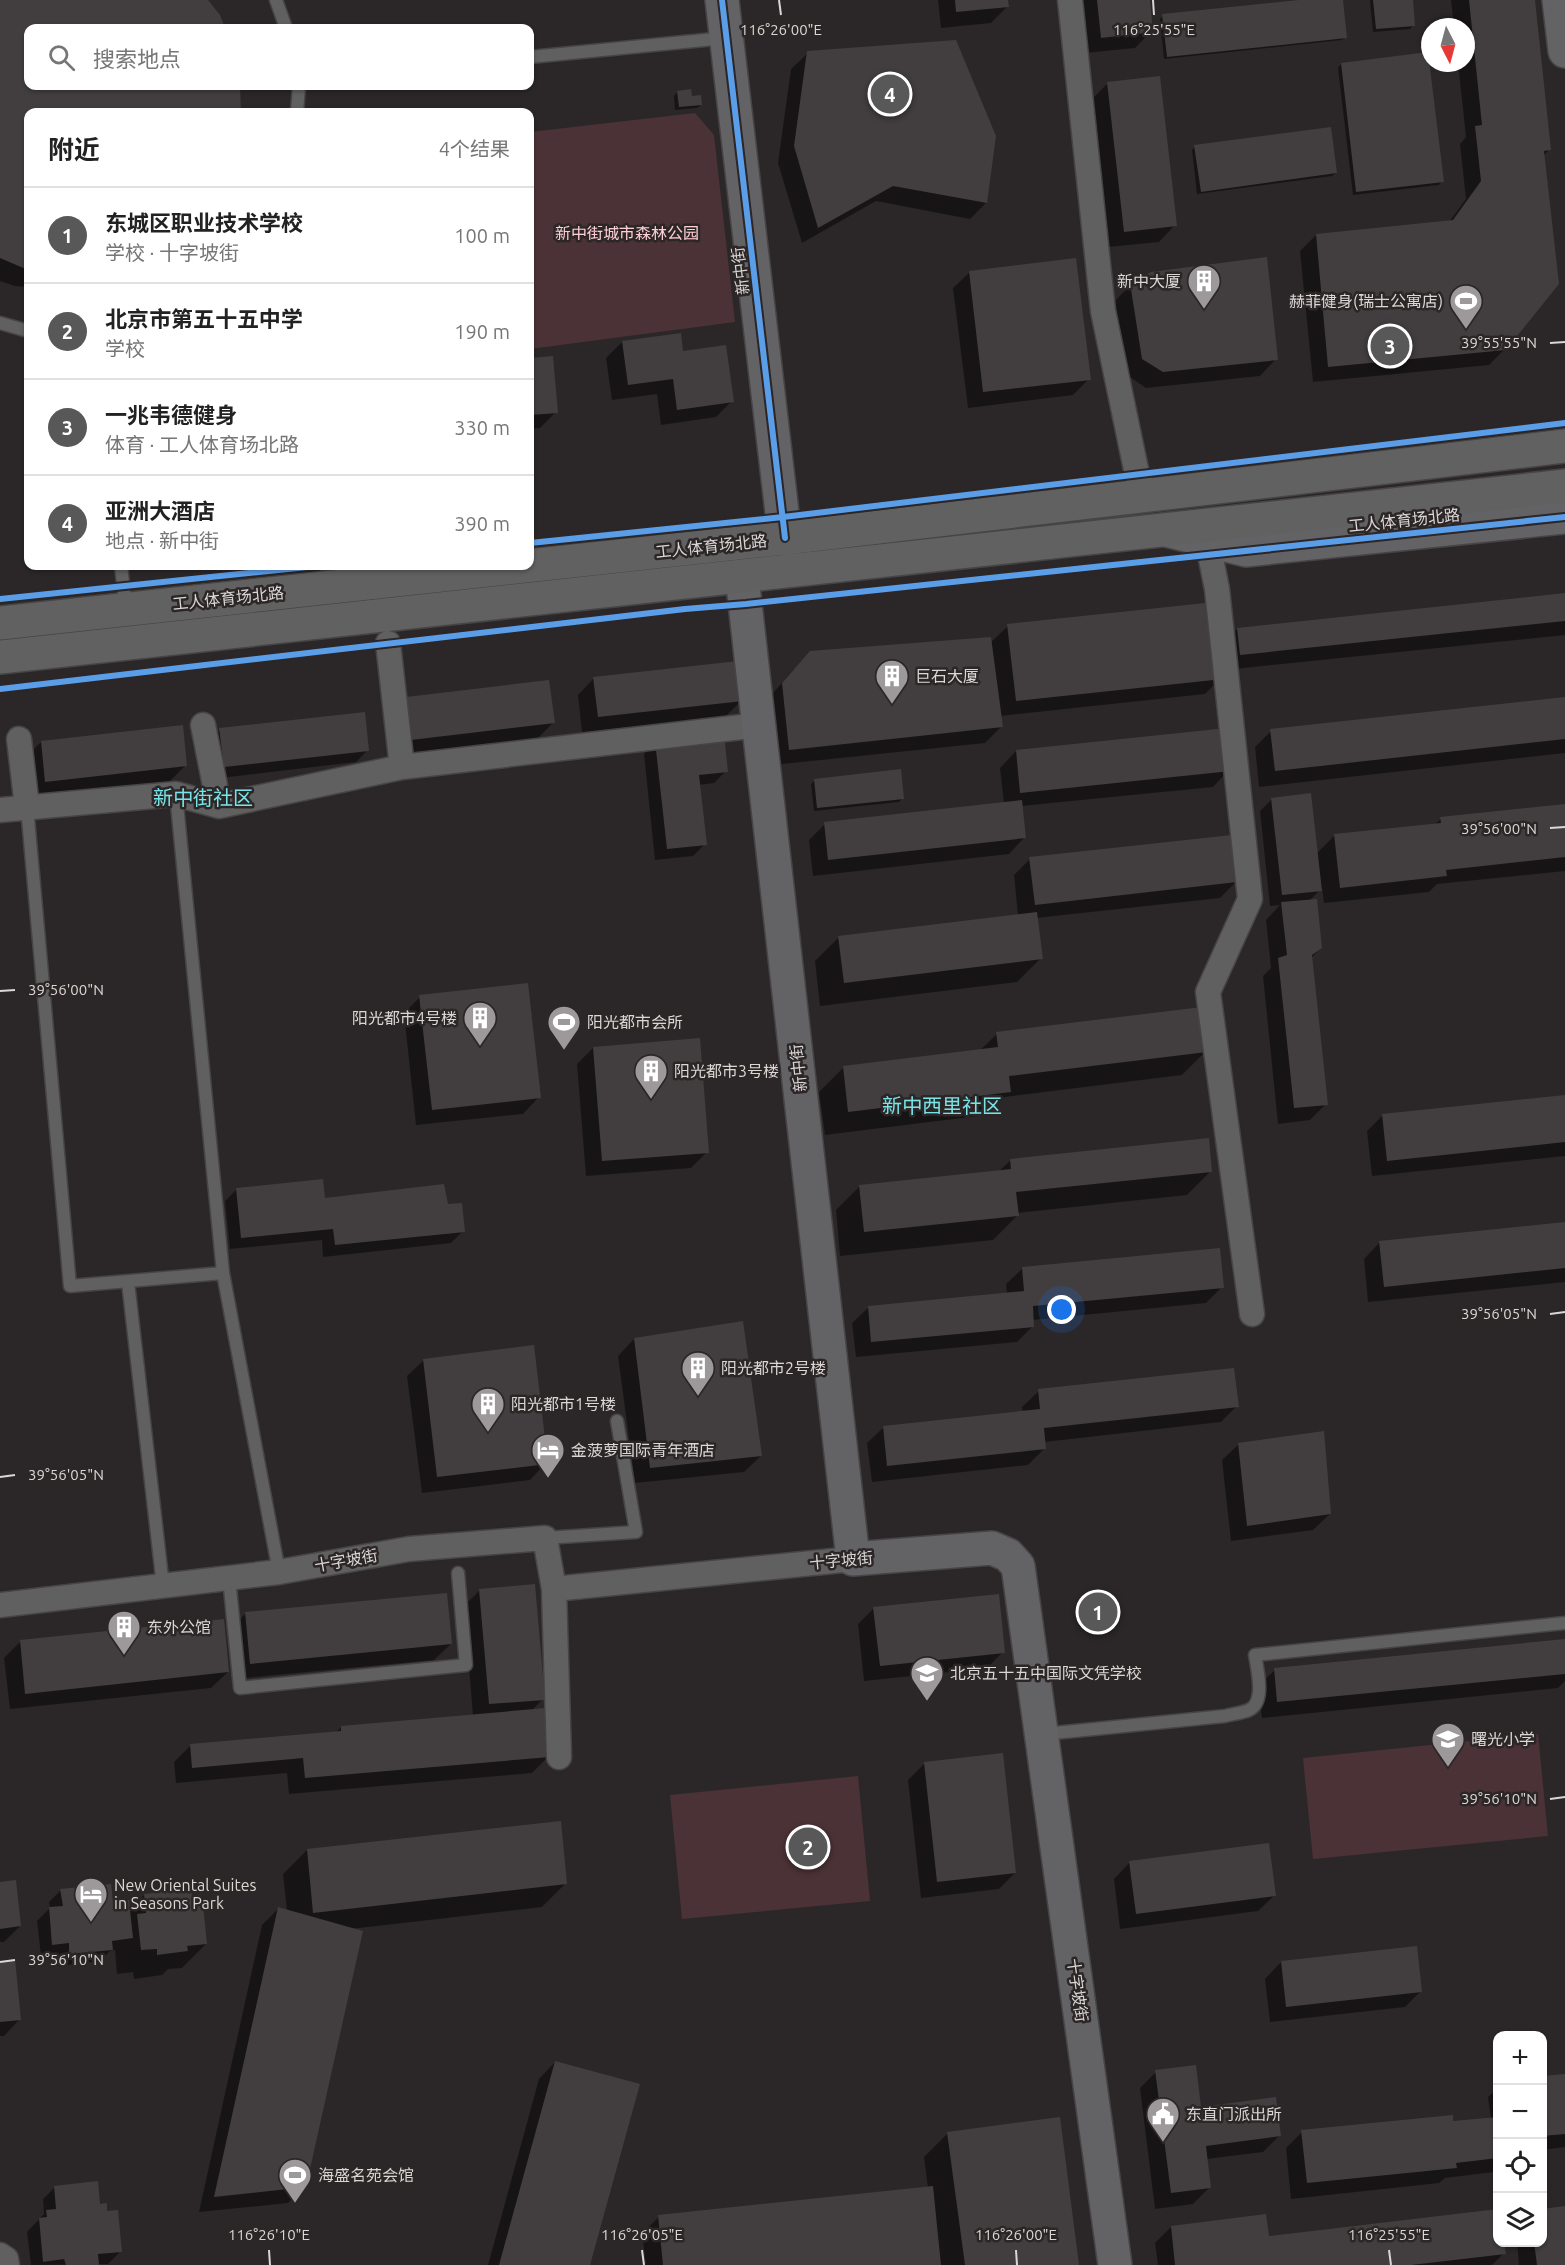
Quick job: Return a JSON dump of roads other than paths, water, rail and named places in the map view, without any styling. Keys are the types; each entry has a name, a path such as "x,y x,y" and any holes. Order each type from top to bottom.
{"main road":[{"name":"工人体育场北路","path":"534,565 785,538 1565,446"},
{"name":"工人体育场北路","path":"0,657 1565,486"},
{"name":"工人体育场北路","path":"0,623 488,570"}],"street":[{"name":"新中街","path":"722,0 785,538"},
{"path":"1070,0 1102,311 1137,474 1146,495"},
{"path":"1562,6 1565,51"},
{"name":"工人体育场北路","path":"1165,530 1246,550 1565,517"},
{"path":"1209,542 1217,589 1250,899 1208,992 1252,1314"},
{"name":"新中街","path":"742,577 853,1559"},
{"path":"388,643 402,767"},
{"path":"202,725 219,806"},
{"path":"0,810 176,794 219,806 402,767 759,725"},
{"path":"19,739 27,807"},
{"path":"545,1538 554,1589 560,1757"},
{"name":"十字坡街","path":"0,1605 279,1572 409,1549 545,1538"},
{"name":"十字坡街","path":"554,1589 853,1559 992,1548 1008,1555 1018,1566 1115,2265"},
{"path":"0,2255 6,2259 7,2265"}],"lane":[{"path":"276,0 285,24"},
{"path":"534,57 726,38"},
{"path":"297,108 299,90"},
{"path":"0,323 24,330"},
{"path":"121,570 126,609"},
{"path":"176,794 223,1273 279,1572"},
{"path":"27,807 70,1286 223,1273"},
{"path":"128,1282 163,1586"},
{"path":"545,1538 636,1532 617,1421"},
{"path":"229,1578 240,1688 466,1665 458,1573"},
{"path":"1043,1734 1225,1716 1251,1710 1257,1702 1259,1692 1255,1655 1565,1623"}],"place":[{"name":"亚洲大酒店","path":"890,94"},
{"name":"新中大厦","path":"1204,310"},
{"name":"赫菲健身(瑞士公寓店)","path":"1466,330"},
{"name":"一兆韦德健身","path":"1390,346"},
{"name":"巨石大厦","path":"892,705"},
{"name":"阳光都市4号楼","path":"480,1047"},
{"name":"阳光都市会所","path":"564,1051"},
{"name":"阳光都市3号楼","path":"651,1100"},
{"name":"阳光都市2号楼","path":"698,1397"},
{"name":"阳光都市1号楼","path":"488,1433"},
{"name":"金菠萝国际青年酒店","path":"548,1479"},
{"name":"东城区职业技术学校","path":"1098,1612"},
{"name":"东外公馆","path":"124,1656"},
{"name":"北京五十五中国际文凭学校","path":"927,1702"},
{"name":"曙光小学","path":"1448,1768"},
{"name":"北京市第五十五中学","path":"808,1847"},
{"name":"New Oriental Suites in Seasons Park","path":"91,1923"},
{"name":"东直门派出所","path":"1163,2143"},
{"name":"海盛名苑会馆","path":"295,2204"}],"district":[{"name":"新中街社区","path":"203,798"},
{"name":"新中西里社区","path":"942,1106"}],"park label":[{"name":"新中街城市森林公园","path":"627,233"}]}
